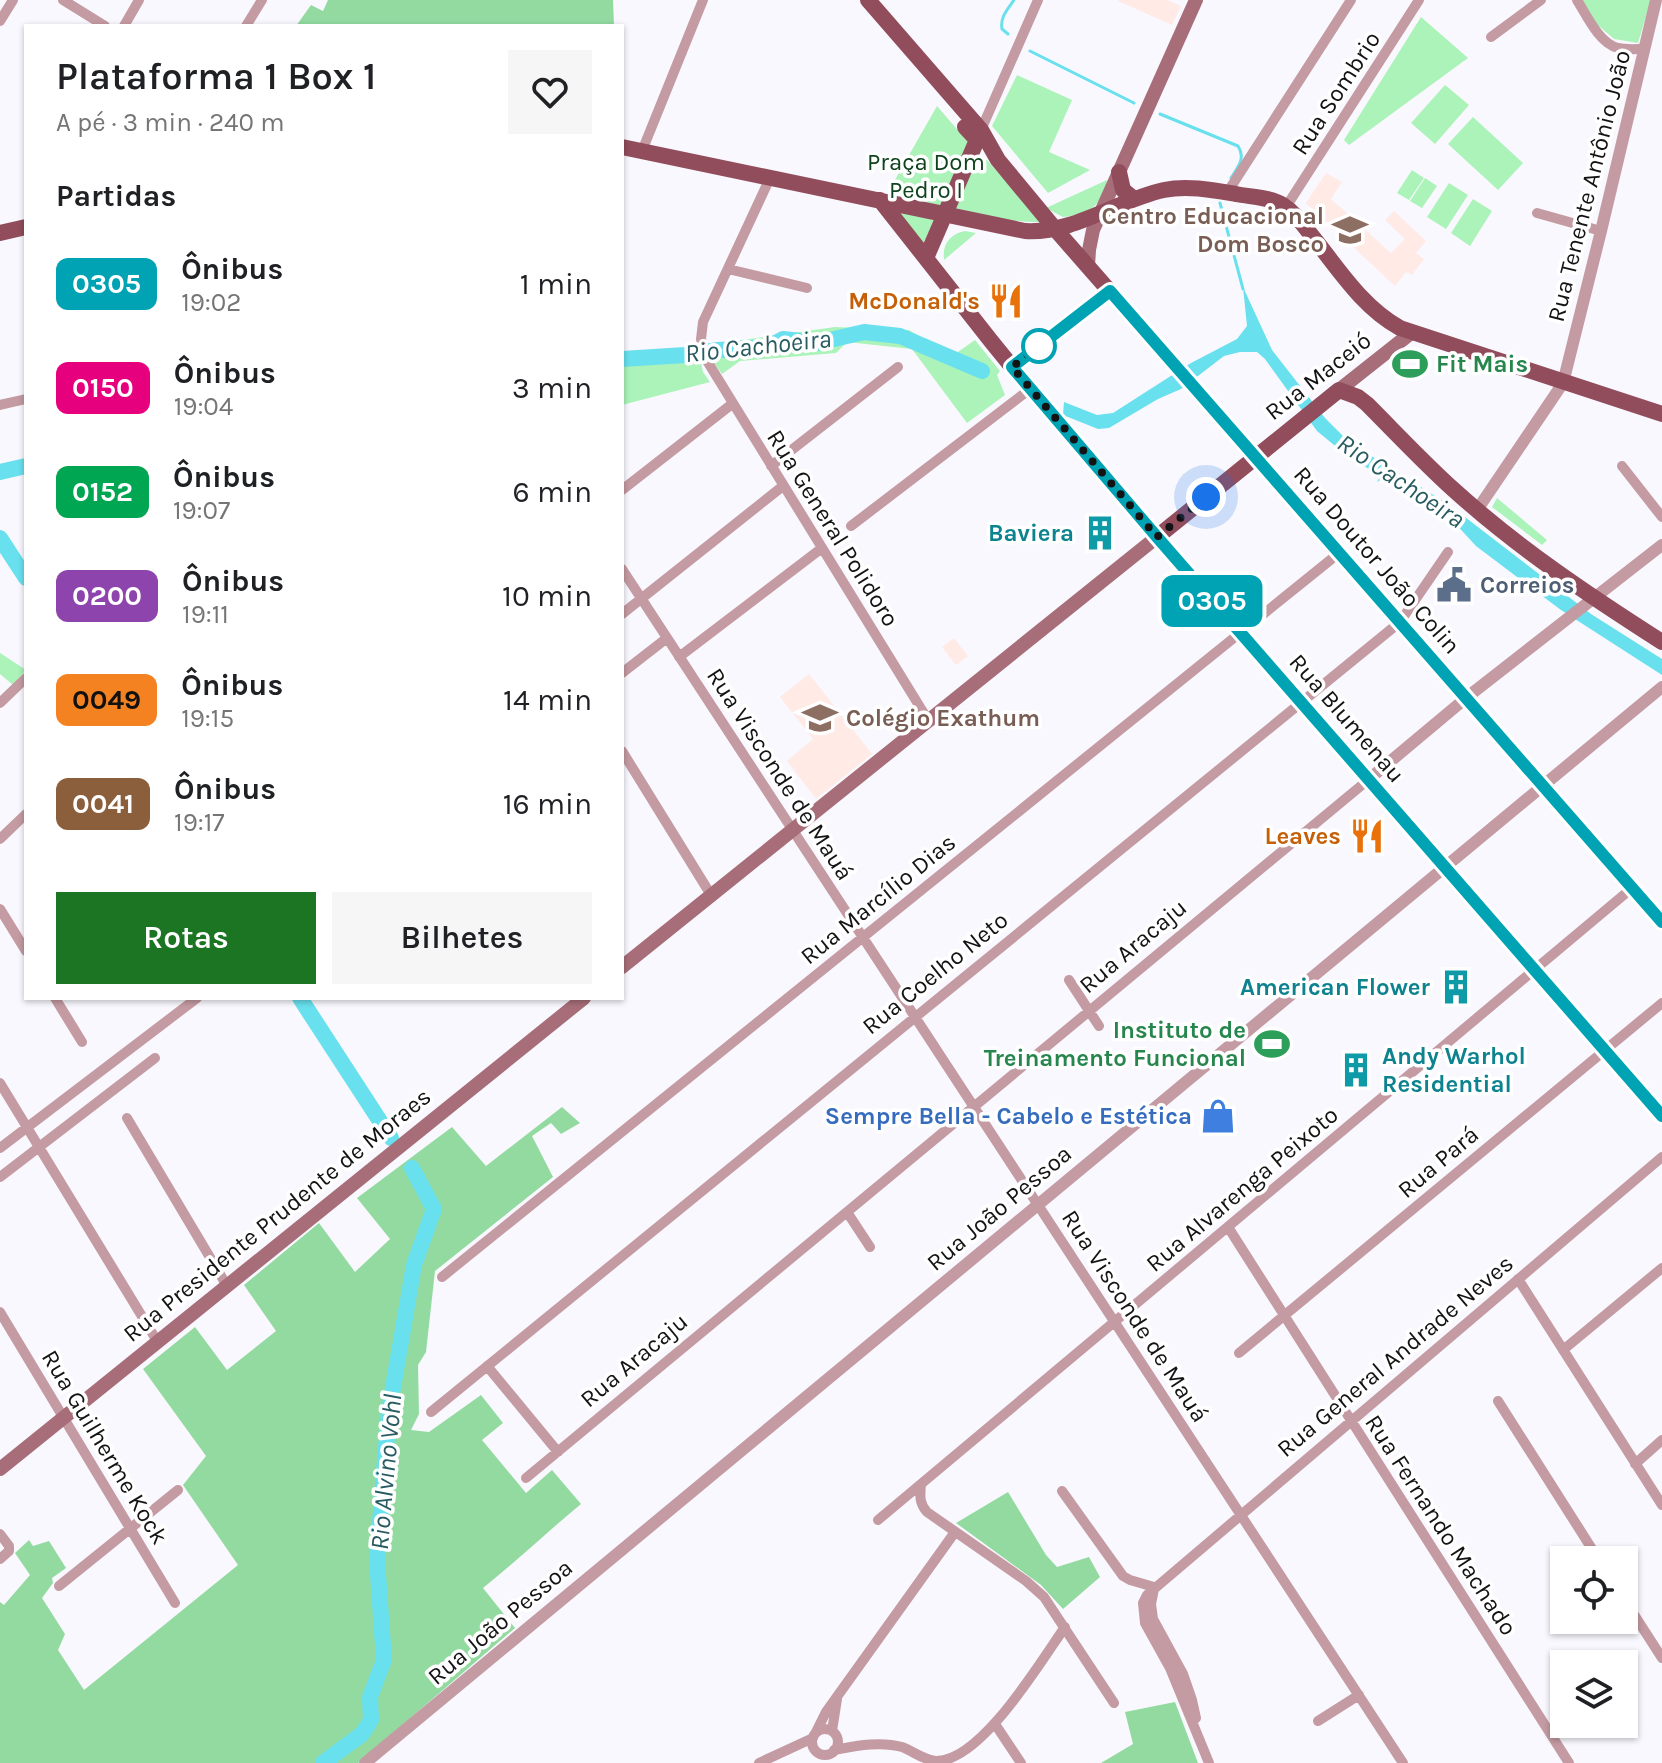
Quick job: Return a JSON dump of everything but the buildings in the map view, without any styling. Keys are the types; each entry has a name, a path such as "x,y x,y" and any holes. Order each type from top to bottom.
{"main road":[{"path":"855,0 977,140"},
{"path":"868,0 977,140"},
{"path":"1088,266 1091,239 1196,0"},
{"path":"926,258 977,140"},
{"name":"Rua Doutor João Colin","path":"977,140 985,152 998,160 1662,922"},
{"path":"624,147 1025,231 1056,230 1134,199 1174,188 1270,200 1286,207 1298,218 1358,294 1380,315 1411,333 1662,414"},
{"path":"1119,172 1123,190 1134,199"},
{"name":"Rua Blumenau","path":"880,200 1030,389 1662,1116"},
{"path":"0,233 24,227"},
{"name":"Rua Maceió","path":"1255,457 1411,333"},
{"path":"1339,390 1367,404 1477,510 1589,602 1662,642"},
{"path":"624,965 1255,457"},
{"name":"Rua Presidente Prudente de Moraes","path":"0,1469 582,1000"}],"street":[{"path":"0,21 13,0"},
{"path":"63,0 102,24"},
{"path":"125,24 139,0"},
{"path":"247,24 262,0"},
{"path":"642,151 703,0"},
{"path":"977,140 1038,0"},
{"path":"1227,193 1351,0"},
{"name":"Rua Sombrio","path":"1286,207 1419,0"},
{"path":"1491,37 1541,0"},
{"path":"1577,0 1600,35 1610,44 1644,49"},
{"name":"Rua Tenente Antônio João","path":"1563,383 1656,0"},
{"path":"770,178 728,269 807,288"},
{"path":"1537,213 1601,231"},
{"name":"Rua General Polidoro","path":"728,269 703,322 703,353 928,720"},
{"path":"771,466 898,367"},
{"path":"1477,510 1563,383"},
{"path":"851,526 1030,389"},
{"path":"0,405 24,399"},
{"path":"624,488 732,404"},
{"path":"1622,466 1662,517"},
{"path":"624,612 783,486"},
{"name":"Rua Aracaju","path":"526,1478 1466,698 1662,545"},
{"path":"679,657 822,548"},
{"name":"Rua Coelho Neto","path":"431,1412 1400,622 1448,552"},
{"name":"Rua Marcílio Dias","path":"442,1277 1339,553"},
{"name":"Rua Visconde de Mauá","path":"624,572 1403,1763"},
{"path":"624,671 667,638"},
{"path":"0,703 24,680"},
{"name":"Rua João Pessoa","path":"365,1763 1543,786 1659,695"},
{"path":"624,754 711,895"},
{"path":"0,839 24,816"},
{"name":"Rua Alvarenga Peixoto","path":"878,1520 1632,888"},
{"path":"0,909 24,948"},
{"path":"1069,980 1099,1026"},
{"path":"56,1000 82,1042"},
{"path":"0,1148 194,1000"},
{"name":"Rua Pará","path":"1239,1353 1662,1003"},
{"path":"0,1177 155,1058"},
{"path":"0,1083 157,1341"},
{"path":"127,1118 227,1286"},
{"name":"Rua General Andrade Neves","path":"1154,1587 1662,1157"},
{"path":"847,1212 870,1247"},
{"name":"Rua Fernando Machado","path":"1228,1227 1569,1763"},
{"path":"1563,1350 1662,1268"},
{"path":"1518,1279 1662,1505"},
{"name":"Rua Guilherme Kock","path":"0,1312 175,1603"},
{"path":"487,1366 558,1452"},
{"path":"1498,1401 1590,1546"},
{"path":"1635,1464 1662,1440"},
{"path":"921,1484 919,1499 927,1512 1044,1597 1114,1703"},
{"path":"59,1586 178,1490"},
{"path":"1062,1491 1123,1576 1154,1587 1143,1603 1145,1623 1170,1668 1209,1763"},
{"path":"826,1756 813,1746 814,1736 826,1712 955,1532"},
{"path":"0,1534 9,1546 9,1551 0,1559"},
{"path":"1638,1621 1662,1658"},
{"path":"784,1750 826,1756 862,1746 889,1744 925,1758 941,1760 954,1756 995,1724 1065,1627"},
{"path":"1318,1721 1359,1695"},
{"path":"826,1756 835,1734 837,1697"},
{"path":"995,1724 1021,1763"},
{"path":"759,1763 825,1729 862,1746"}],"shaded area":[{"path":"1119,0 1167,0 1181,6 1172,25"},
{"name":"Centro Educacional Dom Bosco","path":"1326,173 1342,182 1331,199 1391,253 1405,239 1385,220 1394,211 1426,241 1416,253 1424,259 1412,275 1406,272 1395,286 1306,203"},
{"path":"954,638 968,656 956,665 942,647"},
{"name":"Colégio Exathum","path":"809,674 872,754 816,799 787,761 813,739 780,697"}],"green space":[{"path":"328,0 613,0 614,24 297,24 311,5 323,11"},
{"path":"1580,0 1651,0 1638,43 1614,39 1593,21"},
{"path":"1421,17 1468,58 1349,145 1344,140"},
{"path":"1017,75 1072,100 1049,152 1090,170 1048,193 992,126"},
{"path":"1445,85 1469,105 1435,144 1411,123"},
{"name":"Praça Dom Pedro I","path":"937,106 968,142 941,206 888,192"},
{"path":"1473,117 1523,163 1498,190 1448,144"},
{"path":"984,159 1042,222 1009,220 954,208 976,164"},
{"path":"1412,170 1424,178 1409,200 1397,193"},
{"path":"1425,178 1437,186 1422,208 1410,201"},
{"path":"1107,180 1102,196 1087,211 1063,217 1046,208"},
{"path":"1449,183 1468,195 1446,229 1427,217"},
{"path":"1473,199 1492,211 1470,246 1451,233"},
{"path":"898,211 934,220 923,245"},
{"path":"965,231 976,233 944,260 948,241"},
{"path":"835,327 909,330 938,348 955,354 975,340 1000,371 997,375 1005,395 967,423 912,349 847,342 836,353 740,361 722,374 714,363 713,344"},
{"path":"631,354 668,361 689,356 700,359 703,372 710,382 624,404 624,357"},
{"path":"1497,498 1547,540 1542,545 1492,507"},
{"path":"0,653 24,669 13,685 0,674"},
{"path":"562,1107 580,1123 561,1134 551,1123 532,1136 553,1177 435,1271 426,1352 418,1365 419,1414 411,1430 429,1432 481,1395 503,1423 482,1440 526,1493 552,1470 581,1504 483,1588 515,1628 358,1763 0,1763 0,1602 4,1605 30,1575 15,1553 29,1540 33,1546 49,1541 66,1568 52,1578 53,1583 42,1598 65,1634 58,1650 84,1690 238,1565 183,1485 206,1456 143,1369 195,1327 227,1370 276,1331 244,1285 319,1223 355,1272 390,1239 357,1198 452,1127 486,1166"},
{"path":"1008,1492 1046,1555 1057,1567 1089,1557 1100,1577 1063,1609 1041,1585 956,1523"},
{"path":"1175,1702 1198,1763 1101,1763 1133,1744 1125,1712"}],"water":[{"path":"1243,287 1272,350 1325,418 1349,442 1448,504 1591,614 1662,659 1662,675 1561,610 1476,546 1452,520 1386,480 1377,482 1380,477 1377,474 1317,431 1257,352 1224,356 1181,389 1109,428 1098,429 1063,415 1064,402 1097,415 1113,413 1191,363 1237,339 1247,326"}],"waterway":[{"path":"1008,34 1002,29 1002,21 1014,0"},
{"path":"1030,51 1134,103"},
{"path":"1160,114 1238,146 1241,158 1231,178"},
{"path":"1220,203 1243,289"},
{"name":"Rio Cachoeira","path":"624,359 768,347 783,339 817,343 864,332 900,336 982,371"},
{"name":"Rio Cachoeira","path":"0,472 24,466"},
{"name":"Rio Alvino Vohl","path":"0,538 24,575"},
{"name":"Rio Alvino Vohl","path":"301,1000 391,1138"},
{"name":"Rio Alvino Vohl","path":"323,1763 362,1734 371,1720 370,1697 384,1660 377,1560 389,1411 414,1265 434,1209 412,1168"}],"bus line":[{"name":"0305","path":"1662,922 1110,291 1012,367 1662,1116"}],"place":[{"name":"Centro Educacional Dom Bosco","path":"1350,230"},
{"name":"McDonald's","path":"1006,301"},
{"name":"Fit Mais","path":"1410,364"},
{"name":"Baviera","path":"1100,533"},
{"name":"Correios","path":"1454,585"},
{"name":"Colégio Exathum","path":"820,718"},
{"name":"Leaves","path":"1367,836"},
{"name":"American Flower","path":"1456,987"},
{"name":"Instituto de Treinamento Funcional","path":"1272,1044"},
{"name":"Andy Warhol Residential","path":"1356,1070"},
{"name":"Sempre Bella - Cabelo e Estética","path":"1218,1116"}],"route":[{"path":"1039,346 1012,367 1157,537 1206,497"}]}
